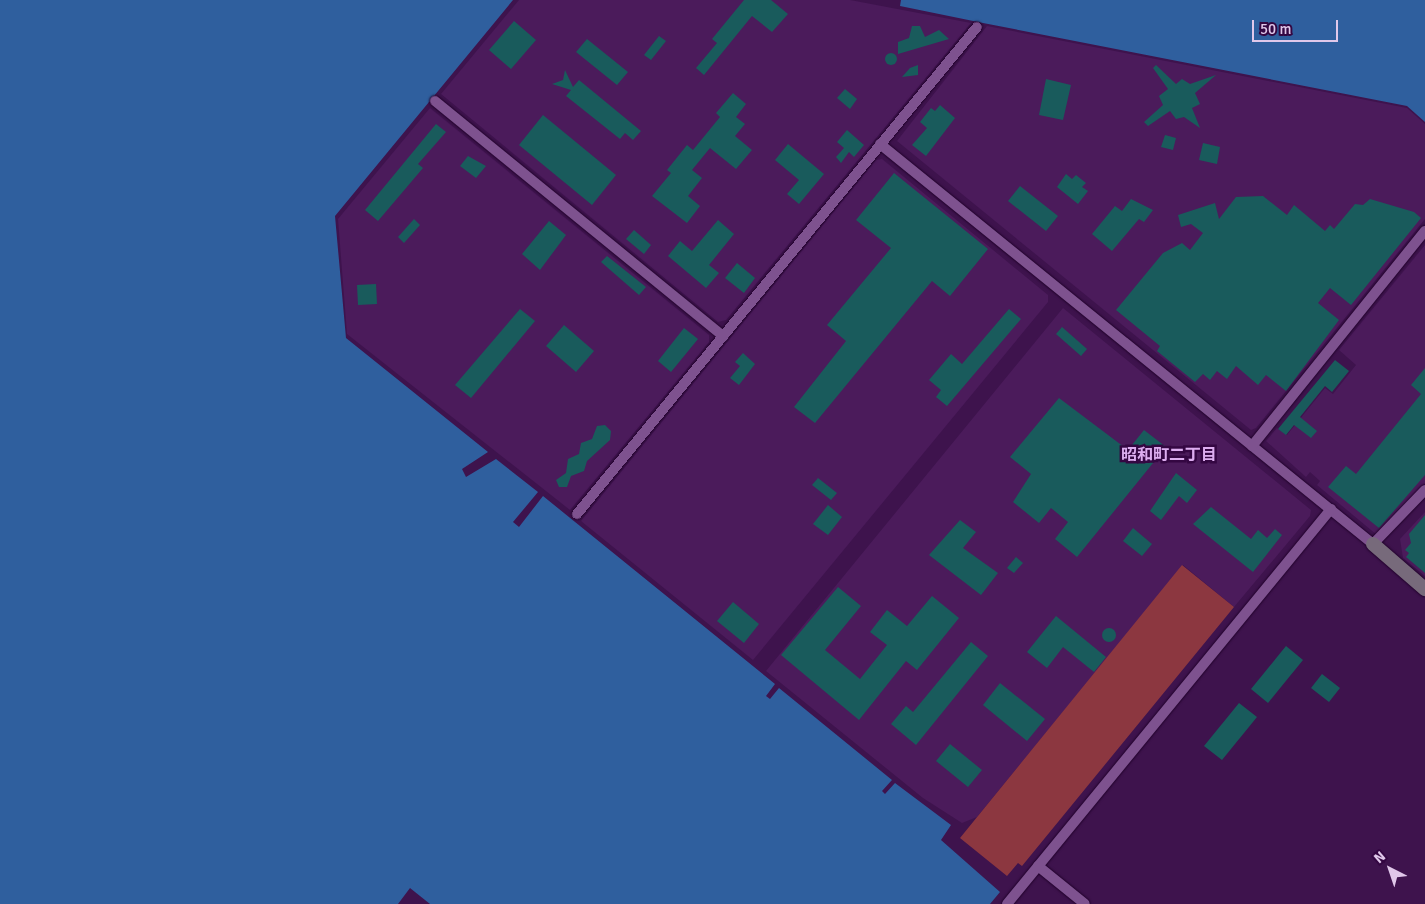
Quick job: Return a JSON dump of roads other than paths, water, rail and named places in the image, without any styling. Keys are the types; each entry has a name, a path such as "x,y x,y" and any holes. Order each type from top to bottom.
{"street":[{"path":"577,514 977,27"},
{"path":"435,101 723,336"},
{"path":"880,144 1373,544 1425,589"},
{"path":"1252,446 1425,231"},
{"path":"1373,544 1425,490"},
{"path":"1007,904 1330,510"},
{"path":"1038,866 1085,904"}],"water":[{"path":"0,0 513,0 335,216 346,338 488,452 462,469 466,477 496,459 538,492 513,522 519,527 543,496 775,684 766,696 770,699 779,688 892,780 882,791 885,794 895,783 951,825 941,840 1000,892 990,904 430,904 410,888 398,904 0,904"},
{"path":"901,0 1425,0 1425,122 1407,106 900,6"}],"district":[{"name":"昭和町二丁目","path":"1169,455"}]}
